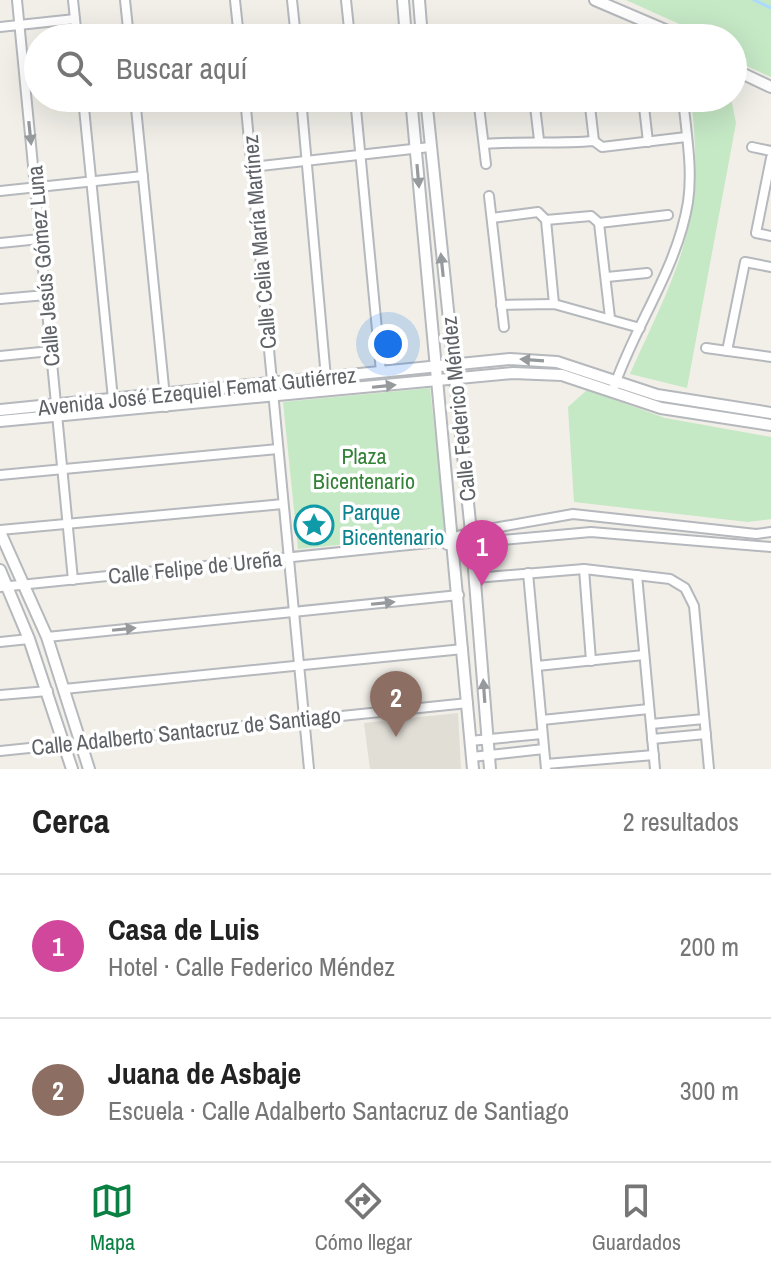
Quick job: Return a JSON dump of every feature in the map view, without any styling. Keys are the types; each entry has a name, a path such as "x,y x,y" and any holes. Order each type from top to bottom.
{"street":[{"name":"Calle Jesús Gómez Luna","path":"17,0 24,68"},
{"path":"73,0 76,24"},
{"path":"125,0 128,24"},
{"path":"235,0 238,24"},
{"path":"292,0 295,24"},
{"path":"346,0 349,24"},
{"path":"403,0 405,24"},
{"path":"419,0 421,24"},
{"path":"595,0 651,24"},
{"path":"29,24 75,19"},
{"path":"0,27 24,25"},
{"path":"747,76 771,87"},
{"name":"Calle Jesús Gómez Luna","path":"28,112 73,580"},
{"path":"84,112 113,399"},
{"path":"136,112 166,407"},
{"name":"Calle Celia María Martínez","path":"246,112 309,769"},
{"path":"302,112 326,378"},
{"path":"356,112 381,372"},
{"name":"Calle Federico Méndez","path":"412,112 459,595 472,763"},
{"name":"Calle Federico Méndez","path":"427,112 472,538 490,769"},
{"path":"480,112 486,164"},
{"path":"536,112 539,140"},
{"path":"591,112 594,141"},
{"path":"645,112 648,142"},
{"path":"614,385 670,266 680,235 690,175 684,112"},
{"path":"485,144 539,140 547,145 594,141 602,147 686,137"},
{"path":"251,167 430,147"},
{"path":"752,147 771,151"},
{"path":"771,158 756,233 771,236"},
{"path":"0,191 143,176"},
{"path":"489,196 504,327"},
{"path":"492,218 538,212 546,220 554,304"},
{"path":"599,223 668,215"},
{"path":"546,220 591,216 599,223 610,318"},
{"path":"0,243 40,239"},
{"path":"727,351 745,262 771,267"},
{"path":"607,277 647,273"},
{"path":"0,299 46,295"},
{"path":"501,305 554,304 640,328"},
{"path":"706,348 771,357"},
{"path":"0,356 51,351"},
{"name":"Avenida José Ezequiel Femat Gutiérrez","path":"0,410 510,359 557,362 661,408 771,425"},
{"name":"Avenida José Ezequiel Femat Gutiérrez","path":"0,421 513,373 562,375 657,395 771,413"},
{"path":"0,475 278,449"},
{"path":"89,769 47,637 0,531 283,504"},
{"name":"Calle Felipe de Ureña","path":"4,586 453,541 585,514 756,534 771,532"},
{"name":"Calle Felipe de Ureña","path":"472,538 591,532 771,547"},
{"path":"475,578 584,569 670,579 691,596 709,769"},
{"path":"584,569 591,661"},
{"path":"0,570 48,691 72,769"},
{"path":"528,573 546,767 654,755"},
{"path":"637,575 655,769"},
{"path":"47,637 459,595"},
{"path":"0,642 29,639"},
{"path":"64,689 463,649"},
{"path":"537,666 644,655"},
{"path":"0,695 48,691"},
{"name":"Calle Adalberto Santacruz de Santiago","path":"0,751 304,717 468,703"},
{"path":"542,720 649,709"},
{"path":"651,724 704,719"},
{"path":"470,741 542,734"},
{"path":"652,739 706,734"},
{"path":"472,763 489,755 544,749"}],"shaded area":[{"path":"458,713 461,769 370,769 364,723"}],"green space":[{"path":"626,0 771,0 771,77 747,66 747,24 679,24"},
{"path":"692,112 734,112 736,123 687,388 630,374 684,246 694,184"},
{"name":"Plaza Bicentenario","path":"430,388 446,534 298,549 283,402"},
{"path":"587,390 665,418 771,437 771,519 748,522 574,502 568,407"}],"waterway":[{"path":"754,0 771,8"}],"place":[{"name":"Parque Bicentenario","path":"314,525"},
{"name":"Casa de Luis","path":"482,586"},
{"name":"Juana de Asbaje","path":"396,737"}]}
